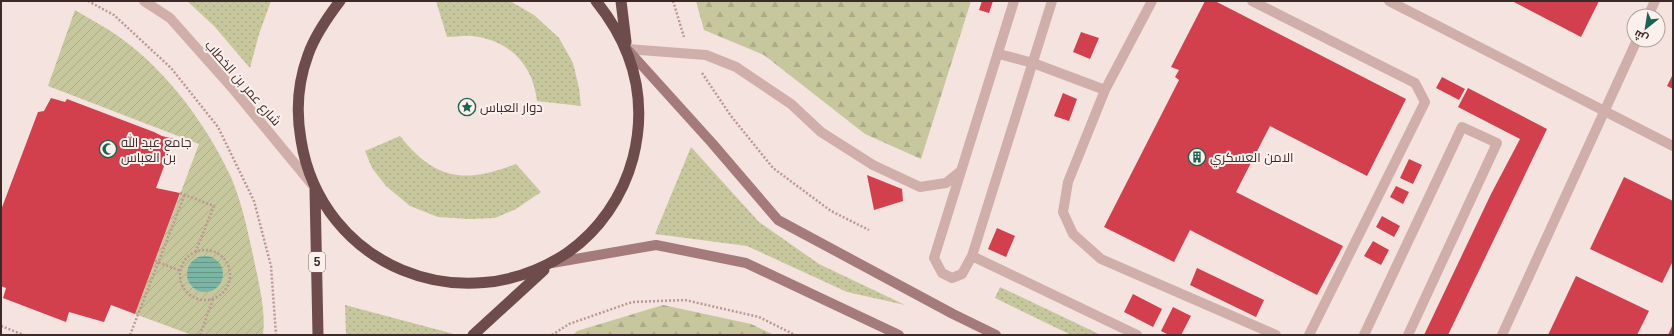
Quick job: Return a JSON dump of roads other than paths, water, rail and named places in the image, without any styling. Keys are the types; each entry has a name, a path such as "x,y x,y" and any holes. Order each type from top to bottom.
{"highway":[{"path":"340,1 323,24 308,55 299,88 298,122 303,156 315,189 331,215 352,238 376,257 404,271 433,280 464,284 494,282 524,275 552,262 578,245 600,224 618,198 630,170 638,140 640,109 636,78 627,49 621,1"},
{"path":"596,1 610,19 627,49"},
{"name":"5","path":"315,189 318,335"},
{"path":"473,335 552,262"}],"main road":[{"path":"627,49 712,143 778,220 953,314 996,335"},
{"path":"552,262 656,245 746,263 899,335"}],"street":[{"name":"شارع عمر بن الخطاب","path":"144,1 170,18 234,90 315,189"},
{"path":"1014,1 999,54 934,258 942,273 952,278 962,274 972,256 1052,1"},
{"path":"1152,1 1105,90 1068,182 1063,212 1073,234 1102,259 1276,335"},
{"path":"1252,1 1415,83 1425,102 1309,335"},
{"path":"1389,1 1673,146"},
{"path":"1502,335 1603,111 1633,48"},
{"path":"627,49 706,55 736,67 791,104 822,132 873,165 920,187 946,183 961,172"},
{"path":"999,54 1033,64 1105,90"},
{"path":"1364,335 1462,127 1497,143 1408,335"},
{"path":"972,256 1137,335"}],"place":[{"name":"دوار العباس","path":"467,107"},
{"name":"جامع عبد الله بن العباس","path":"108,149"},
{"name":"الامن العسكري","path":"1197,157"}]}
